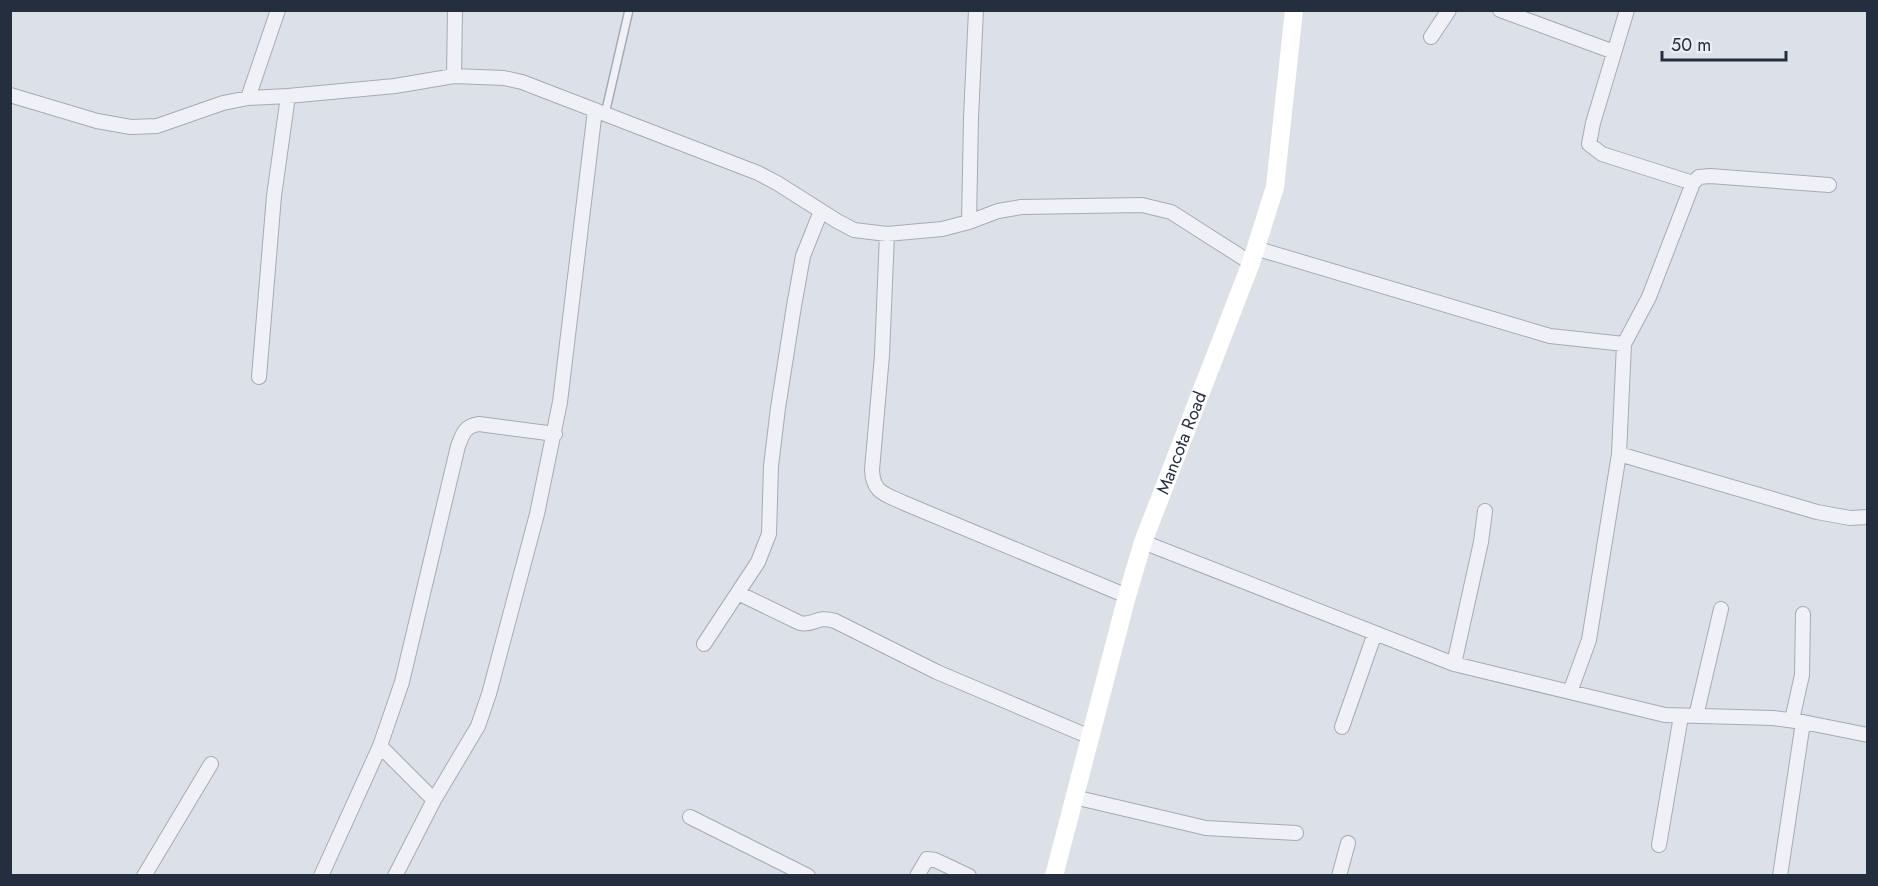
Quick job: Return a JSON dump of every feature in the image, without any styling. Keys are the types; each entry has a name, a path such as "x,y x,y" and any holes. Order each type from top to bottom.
{"main road":[{"name":"Mancota Road","path":"1054,876 1126,596 1143,542 1253,256 1275,187 1294,10"}],"street":[{"path":"248,98 278,10"},
{"path":"454,76 455,10"},
{"path":"969,222 976,10"},
{"path":"1431,37 1449,10"},
{"path":"1500,10 1614,52"},
{"path":"1627,10 1593,123 1589,144 1602,154 1693,183"},
{"path":"10,95 98,121 131,127 157,126 223,103 248,98 395,86 454,76 504,78 522,82 758,173 854,230 886,234 942,229 998,211 1021,207 1142,205 1171,212 1253,256 1550,336 1624,344"},
{"path":"259,377 274,196 288,96"},
{"path":"395,876 434,800 478,726 489,694 537,514 555,434 600,112"},
{"path":"1570,692 1589,640 1619,454 1624,344 1649,297 1693,183 1699,177 1710,176 1829,185"},
{"path":"704,644 758,562 769,534 771,465 794,306 803,256 821,211"},
{"path":"886,234 882,355 872,470 872,481 877,490 1126,596"},
{"path":"321,876 380,746 402,682 463,433 470,425 479,424 555,434"},
{"path":"1619,454 1817,512 1836,516 1868,517"},
{"path":"1454,664 1481,542 1485,511"},
{"path":"1143,542 1454,664 1665,715 1773,718 1868,735"},
{"path":"738,593 800,623 809,623 821,618 835,621 938,672 1090,737"},
{"path":"1696,716 1721,609"},
{"path":"1780,876 1802,675 1803,614"},
{"path":"1342,727 1375,633"},
{"path":"1659,845 1681,716"},
{"path":"380,746 434,800"},
{"path":"144,876 211,764"},
{"path":"1074,797 1206,828 1296,833"},
{"path":"690,817 808,876"},
{"path":"1339,876 1348,843"},
{"path":"917,876 927,859 935,860 969,876"}],"lane":[{"path":"600,112 629,10"}]}
